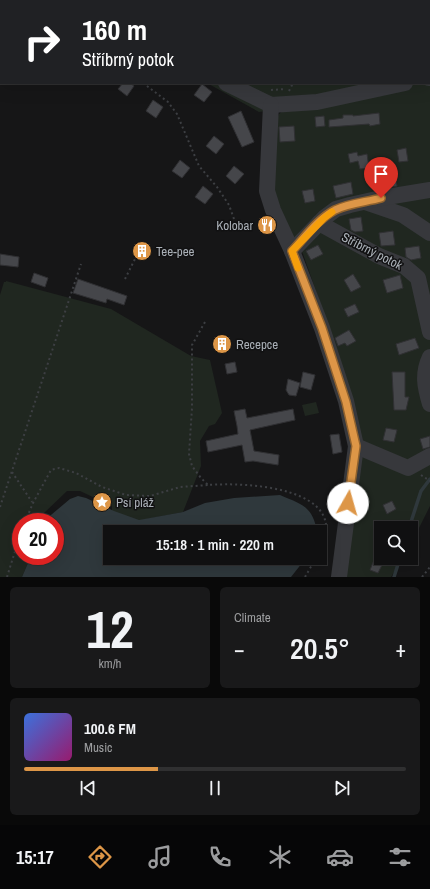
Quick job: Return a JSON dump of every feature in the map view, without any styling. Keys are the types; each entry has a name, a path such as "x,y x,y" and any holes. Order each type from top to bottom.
{"lane":[{"path":"228,84 271,105 317,102 400,84"},
{"path":"271,105 267,191 273,210 292,251 322,328 346,402 356,446 339,577"},
{"path":"292,251 324,218 336,209 430,190"},
{"path":"365,202 403,215 430,233"},
{"name":"Stříbrný potok","path":"319,223 379,256 404,266 418,278 430,332"},
{"path":"430,357 426,366 425,388 430,404"},
{"path":"356,446 408,468 430,456"}],"path":[{"path":"144,84 168,102 177,114 199,166 217,187 229,205 234,218"},
{"path":"125,280 135,259"},
{"path":"0,507 81,264"},
{"path":"205,322 192,345 192,408 189,454 192,466 200,478 208,485"},
{"path":"28,513 32,503 51,470 59,468 76,473 102,487 126,495 150,496 180,487 208,485 241,485 276,488 303,497 315,505 324,518 325,525"},
{"path":"12,472 32,503"},
{"path":"421,476 430,481"},
{"path":"7,577 12,561"},
{"path":"305,577 312,565"},
{"path":"422,577 430,568"}],"shaded area":[{"path":"209,84 430,84 430,506 418,530 418,521 374,521 374,565 399,565 391,577 344,577 360,459 336,348 303,254 280,220 272,183 276,121 279,114 286,108 259,112"},
{"path":"4,282 111,309 191,356 210,360 222,413 215,424 209,426 200,441 201,466 183,512 137,521 112,512 112,506 80,491 67,491 44,513 12,513 12,565 27,565 22,577 0,577 0,295"},
{"path":"316,402 319,413 305,416 302,405"},
{"path":"280,495 305,507 309,511 315,525 103,525 103,565 300,565 291,577 22,577 27,565 64,565 64,513 53,513 70,499 78,496 139,520 183,512 205,503 234,498"}],"building":[{"path":"122,84 131,84 134,86 127,96 118,89"},
{"path":"202,84 212,92 204,102 194,95"},
{"path":"153,100 163,107 156,118 146,111"},
{"path":"241,111 254,142 242,147 228,117"},
{"path":"379,113 380,124 370,126 369,124 329,127 329,120 343,118 343,115 353,116"},
{"path":"324,116 325,126 316,127 315,117"},
{"path":"294,126 295,141 280,142 279,127"},
{"path":"214,136 224,144 216,154 206,146"},
{"path":"406,148 408,161 399,162 397,150"},
{"path":"357,152 358,156 367,154 369,168 360,169 358,161 350,163 348,154"},
{"path":"180,160 190,168 182,178 172,171"},
{"path":"234,166 244,174 235,184 226,176"},
{"path":"395,176 397,186 385,188 383,178"},
{"path":"351,182 353,194 336,198 333,186"},
{"path":"203,186 213,194 205,204 195,197"},
{"path":"313,189 315,201 305,203 302,191"},
{"path":"361,217 363,231 355,232 351,230 349,219"},
{"path":"393,231 395,245 381,246 379,233"},
{"name":"Tee-pee","path":"142,242 148,245 151,251 148,257 142,260 136,257 133,251 136,245"},
{"path":"318,245 323,254 311,260 306,251"},
{"path":"419,246 421,258 411,260 406,257 405,248"},
{"path":"0,254 19,257 18,267 0,265"},
{"path":"34,273 48,278 45,287 31,282"},
{"path":"353,274 361,287 351,292 344,280"},
{"path":"400,275 403,288 387,293 383,280"},
{"path":"78,279 127,296 124,305 107,299 106,303 73,293"},
{"path":"355,304 359,312 348,317 344,309"},
{"path":"349,330 356,341 347,346 345,343 338,346 335,338"},
{"path":"415,338 419,348 399,355 396,344"},
{"path":"235,362 237,372 227,374 225,364"},
{"path":"303,372 315,375 311,390 300,387"},
{"path":"392,372 405,372 405,397 409,397 406,410 394,410"},
{"path":"288,379 300,383 296,396 289,395 286,390"},
{"path":"245,409 247,418 293,409 295,420 250,430 254,451 279,455 278,465 253,461 245,462 242,445 208,452 206,441 238,434 234,411"},
{"path":"386,428 397,430 394,442 383,440"},
{"path":"339,434 342,452 333,454 330,435"},
{"path":"430,436 430,447 423,449 420,439"},
{"path":"392,501 396,509 387,514 383,505"},
{"path":"374,560 374,565 382,565 378,573 370,570"}],"waterway":[{"name":"Stříbrný potok","path":"411,521 421,491 430,479"},
{"name":"Stříbrný potok","path":"394,577 398,565"}],"slow traffic":[{"path":"298,268 292,251 324,218 332,212"}],"place":[{"name":"Kolobar","path":"267,225"},
{"name":"Tee-pee","path":"142,251"},
{"name":"Recepce","path":"222,344"},
{"name":"Psí pláž","path":"102,502"}],"route":[{"path":"348,503 356,446 346,402 322,328 292,251 324,218 336,209 381,198"}]}
